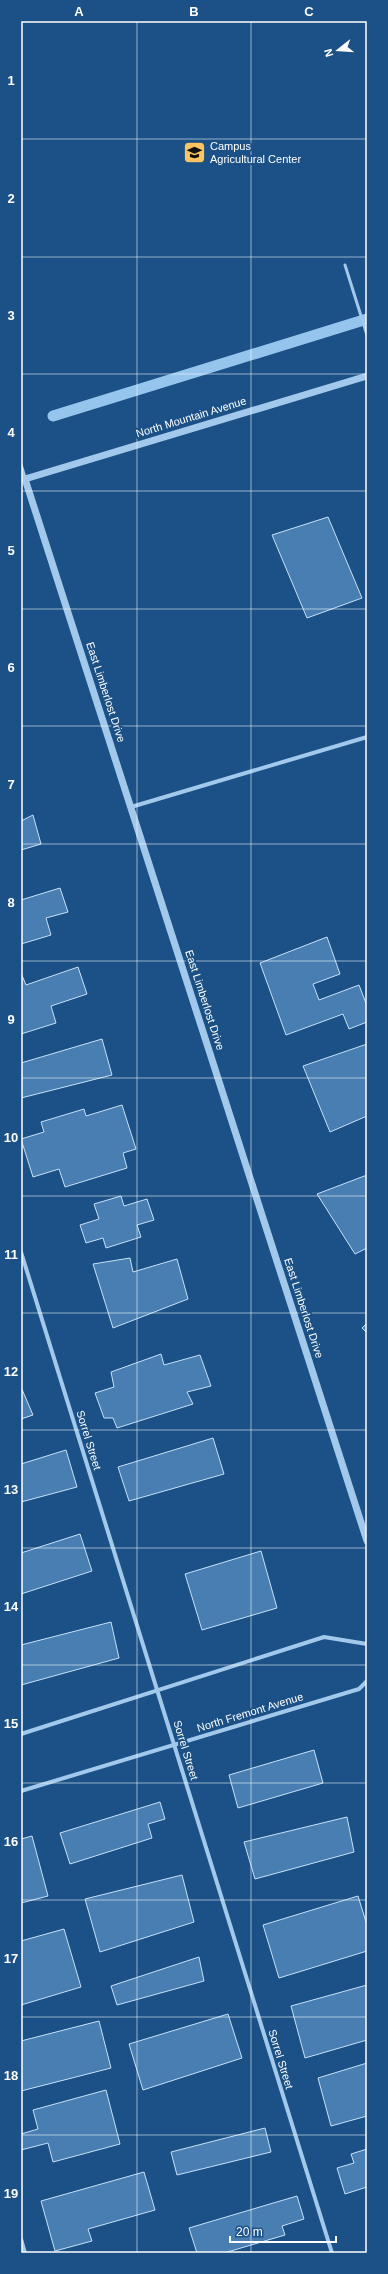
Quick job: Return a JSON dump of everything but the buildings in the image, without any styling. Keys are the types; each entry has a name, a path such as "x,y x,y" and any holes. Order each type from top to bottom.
{"street":[{"name":"North Mountain Avenue","path":"23,479 367,376"},
{"name":"East Limberlost Drive","path":"21,466 23,479 131,807 367,1541"},
{"path":"131,807 367,737"},
{"name":"Sorrel Street","path":"21,1252 332,2253"},
{"path":"21,1734 324,1637 367,1644"},
{"name":"North Fremont Avenue","path":"21,1791 358,1689 367,1681"},
{"path":"21,2239 25,2253"}],"lane":[{"path":"345,265 367,335"}],"waterway":[{"path":"53,416 367,319"}],"place":[{"name":"Campus Agricultural Center","path":"194,152"}]}
